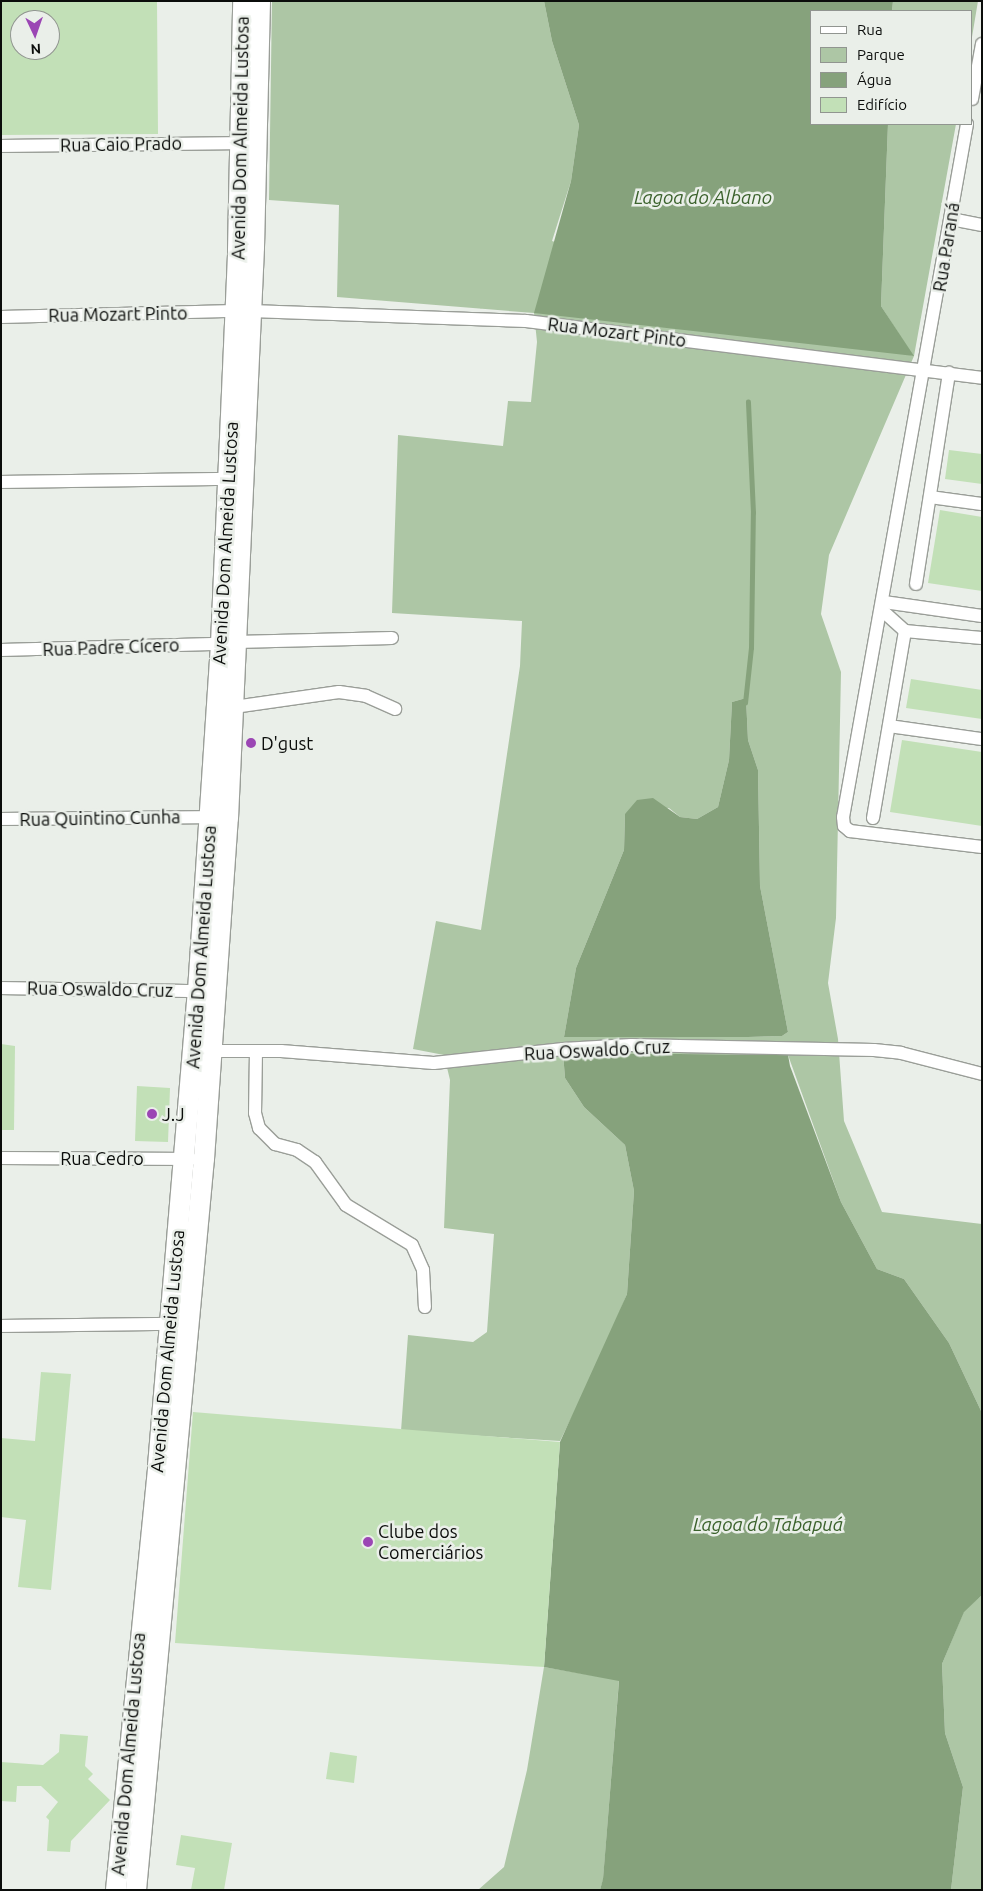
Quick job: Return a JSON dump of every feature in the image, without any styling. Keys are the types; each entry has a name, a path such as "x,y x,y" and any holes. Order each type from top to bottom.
{"main road":[{"name":"Avenida Dom Almeida Lustosa","path":"243,1 241,143 246,248"},
{"name":"Avenida Dom Almeida Lustosa","path":"137,1885 137,1785 169,1324 210,1051 246,248 260,1"},
{"name":"Avenida Dom Almeida Lustosa","path":"116,1884 137,1785 194,1159 198,990 234,707 228,643 228,479 243,311"},
{"path":"116,1884 137,1885"}],"street":[{"path":"973,95 982,44"},
{"name":"Rua Paraná","path":"967,125 883,606 843,817 844,826 850,831 982,847"},
{"name":"Rua Caio Prado","path":"1,146 241,143"},
{"path":"951,218 982,225"},
{"name":"Rua Mozart Pinto","path":"1,318 243,311 526,321 925,369 982,378"},
{"path":"916,584 949,373"},
{"path":"1,482 228,479"},
{"path":"930,496 982,504"},
{"path":"883,606 982,616"},
{"path":"883,606 905,631 982,638"},
{"path":"873,818 905,631"},
{"name":"Rua Padre Cícero","path":"1,650 392,638"},
{"path":"234,707 339,692 366,696 395,709"},
{"path":"889,726 982,739"},
{"name":"Rua Quintino Cunha","path":"1,819 219,818"},
{"name":"Rua Oswaldo Cruz","path":"1,988 198,990"},
{"name":"Rua Oswaldo Cruz","path":"210,1051 256,1051 434,1063 563,1048 631,1045 874,1050 901,1054 982,1074"},
{"path":"256,1051 255,1113 259,1128 275,1144 297,1150 315,1162 346,1205 412,1244 423,1270 425,1307"},
{"name":"Rua Cedro","path":"1,1158 194,1159"},
{"path":"1,1326 169,1324"}],"green space":[{"path":"272,1 544,1 552,41 579,125 571,181 552,241 913,356 881,306 888,125 956,125 914,356 829,555 821,614 841,672 836,918 828,983 838,1039 844,1121 882,1212 982,1224 982,1413 949,1343 904,1279 877,1269 841,1202 788,1055 563,1053 565,1078 584,1107 625,1145 634,1191 627,1294 596,1368 560,1441 401,1431 408,1335 473,1342 487,1332 494,1234 444,1228 450,1080 444,1055 413,1049 436,921 481,930 520,666 522,621 392,613 398,435 503,446 508,401 531,402 537,342 534,313 337,297 339,205 269,200","holes":["746,698 748,740 758,770 760,886 788,1032 782,1036 748,1037 564,1037 576,968 624,850 625,814 669,808 680,817 697,819 718,807 729,760 732,702"]},
{"path":"893,1 978,1 973,31 973,10 892,10"},
{"path":"982,1595 982,1890 951,1890 963,1787 945,1733 942,1664 964,1611"},
{"path":"544,1667 619,1680 603,1880 600,1890 478,1890 504,1867 527,1770"}],"water":[{"name":"Lagoa do Albano","path":"544,1 893,1 892,10 810,10 810,125 888,125 881,306 914,356 534,313 571,181 579,125 552,41"},
{"path":"746,698 748,740 758,770 760,886 788,1032 782,1036 748,1037 564,1037 576,968 624,850 625,814 637,800 653,798 680,817 697,819 718,807 729,760 732,702"},
{"name":"Lagoa do Tabapuá","path":"563,1053 788,1055 790,1066 841,1202 877,1269 904,1279 949,1343 982,1413 982,1595 964,1612 942,1664 945,1733 963,1787 951,1890 600,1890 603,1879 619,1681 544,1667 560,1442 627,1294 634,1191 625,1145 584,1107 565,1078"}],"building":[{"path":"1,1 157,1 158,134 1,135"},
{"path":"949,450 982,454 982,484 945,479"},
{"path":"940,510 982,517 982,591 928,583"},
{"path":"911,679 982,690 982,719 906,708"},
{"path":"902,740 982,752 982,826 890,812"},
{"path":"1,1044 15,1046 14,1130 1,1130"},
{"name":"J.J","path":"137,1086 170,1088 168,1142 135,1141"},
{"path":"41,1372 71,1374 51,1590 18,1587 26,1520 1,1517 1,1438 35,1441"},
{"name":"Clube dos Comerciários","path":"193,1412 560,1442 544,1667 175,1643"},
{"path":"60,1734 88,1736 85,1766 93,1774 88,1779 110,1800 71,1841 70,1852 47,1851 49,1820 46,1817 58,1802 41,1786 17,1786 16,1802 1,1801 1,1762 43,1765 59,1752"},
{"path":"330,1752 357,1756 354,1783 326,1779"},
{"path":"181,1835 232,1843 224,1890 191,1890 195,1868 176,1865"}],"waterway":[{"path":"745,703 751,648 753,513 748,402"}],"place":[{"name":"D'gust","path":"251,743"},
{"name":"J.J","path":"152,1114"},
{"name":"Clube dos Comerciários","path":"368,1542"}]}
